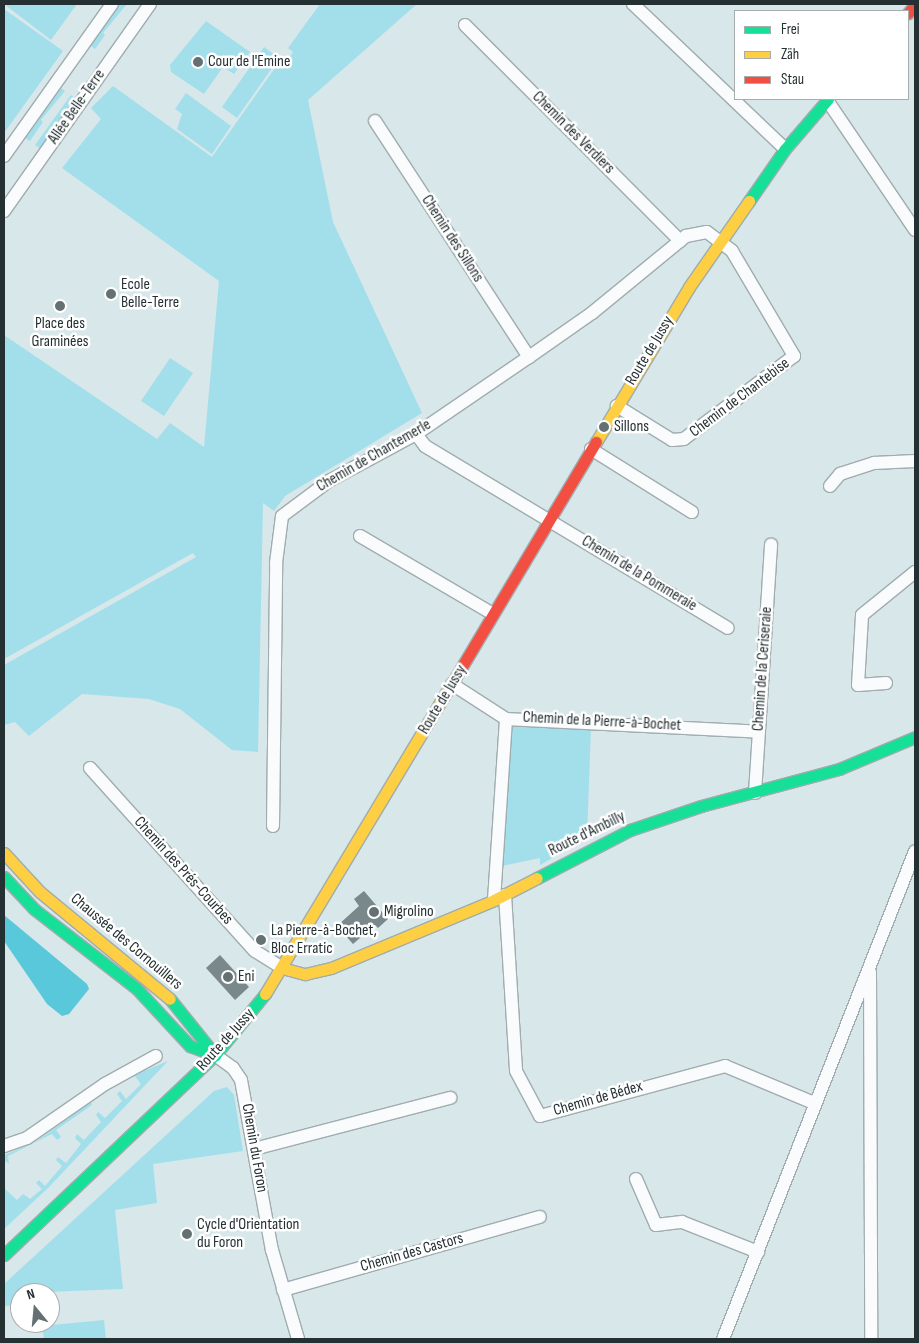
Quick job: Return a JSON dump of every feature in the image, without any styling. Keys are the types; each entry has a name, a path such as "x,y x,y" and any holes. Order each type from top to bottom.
{"main road":[{"name":"Route de Jussy","path":"4,1255 215,1055 244,1024 282,968 616,406 720,240 785,149 827,100"},
{"name":"Route d'Ambilly","path":"282,968 305,974 331,968 500,897 630,830 701,806 839,770 915,737"},
{"name":"Chaussée des Cornouillers","path":"4,853 40,892 168,997 215,1055"},
{"name":"Chaussée des Cornouillers","path":"4,877 34,909 137,989 190,1046 215,1055"}],"street":[{"name":"Allée Belle-Terre","path":"4,156 112,4"},
{"name":"Allée Belle-Terre","path":"4,211 150,4"},
{"path":"632,4 785,149"},
{"name":"Chemin des Verdiers","path":"466,25 680,241"},
{"name":"Route de Jussy","path":"829,100 915,230"},
{"name":"Chemin des Sillons","path":"375,121 529,357"},
{"name":"Chemin de Chantemerle","path":"273,826 276,563 282,516 329,481 416,434 529,357 592,313 680,241 698,231 720,240"},
{"name":"Chemin de Chantebise","path":"616,406 672,440 684,439 794,356 733,254 720,240"},
{"name":"Chemin de la Pommeraie","path":"416,434 422,444 728,628"},
{"path":"591,449 692,512"},
{"path":"830,486 840,474 874,463 915,461"},
{"path":"360,536 493,614"},
{"name":"Chemin de la Ceriseraie","path":"755,793 771,545"},
{"path":"886,683 858,685 862,616 915,572"},
{"path":"452,684 506,719"},
{"name":"Chemin de la Pierre-à-Bochet","path":"500,897 506,719 760,732"},
{"name":"Chemin des Prés-Courbes","path":"90,768 255,951 282,968"},
{"path":"723,1339 814,1103 915,851"},
{"name":"Chemin de Bédex","path":"500,897 516,1071 540,1116 725,1066 814,1103"},
{"path":"870,964 871,1339"},
{"name":"Chemin du Foron","path":"215,1055 233,1068 241,1080 283,1290 298,1339"},
{"path":"4,1146 27,1138 120,1074 156,1056"},
{"path":"254,1149 450,1098"},
{"path":"636,1179 656,1225 682,1222 758,1252"},
{"name":"Chemin des Castors","path":"283,1290 540,1217"}],"shaded area":[{"path":"4,4 77,4 51,40"},
{"path":"117,4 127,4 103,33 105,35 95,49 88,44"},
{"path":"320,4 417,4 308,100 333,222 422,413 285,496 274,511 263,503 258,752 232,750 180,709 149,699 82,694 29,736 15,722 4,725 4,665 196,557 193,553 4,659 4,335 157,439 170,423 204,447 219,281 62,168 101,119 91,108 113,86 212,157 282,58 286,64 293,52 288,48"},
{"path":"4,9 63,51 4,133"},
{"path":"206,21 250,52 234,74 223,67 204,94 171,72 170,65"},
{"path":"264,47 279,58 237,118 222,107"},
{"path":"59,87 65,91 41,120 43,122 30,141 23,137"},
{"path":"186,93 231,126 212,154 177,129 182,114 175,109"},
{"path":"71,95 78,100 42,150 35,145"},
{"path":"170,358 193,373 164,416 141,401"},
{"path":"509,723 591,727 587,838 540,865 540,858 502,866"},
{"path":"4,915 87,984 89,989 69,1014 62,1016 47,1004 4,941"},
{"path":"168,1061 49,1187 4,1229 4,1188 17,1200 23,1194 30,1199 42,1189 36,1183 39,1180 45,1186 62,1166 56,1160 58,1157 66,1163 81,1144 75,1138 77,1134 84,1140 101,1122 96,1115 98,1112 105,1118 122,1101 117,1094 120,1091 126,1099 141,1084 134,1075"},
{"path":"227,1087 234,1095 243,1151 153,1164 157,1203 115,1210 123,1289 60,1291 60,1283 10,1283 10,1306 4,1306 4,1284 214,1091"},
{"path":"91,1102 92,1105 56,1130 61,1137 57,1140 52,1134 34,1143"},
{"path":"34,1143 8,1156 9,1164 4,1160 4,1155"},
{"path":"104,1320 106,1339 44,1339 43,1333 60,1333 60,1324"}],"building":[{"path":"364,891 388,919 378,928 375,925 353,944 337,926 359,906 354,899"},
{"name":"Eni","path":"220,955 249,987 235,1000 206,968"}],"traffic: fast":[{"path":"749,201 785,149 827,100"},
{"path":"537,878 630,830 701,806 839,769 915,737"},
{"path":"4,877 34,909 137,989 190,1046 215,1055"},
{"path":"4,1255 215,1055 265,994"},
{"path":"170,999 215,1055"}],"traffic: slow":[{"path":"596,442 689,287 749,201"},
{"path":"265,994 448,690"},
{"path":"4,853 40,892 170,999"},
{"path":"282,968 305,974 331,968 494,900 537,878"}],"traffic: jam":[{"path":"909,12 915,5"},
{"path":"448,690 596,442"}],"place":[{"name":"Cour de l'Emine","path":"198,62"},
{"name":"Ecole Belle-Terre","path":"111,294"},
{"name":"Place des Graminées","path":"60,306"},
{"name":"Sillons","path":"604,427"},
{"name":"Migrolino","path":"374,912"},
{"name":"La Pierre-à-Bochet, Bloc Erratic","path":"261,940"},
{"name":"Eni","path":"228,977"},
{"name":"Cycle d'Orientation du Foron","path":"187,1234"}]}
